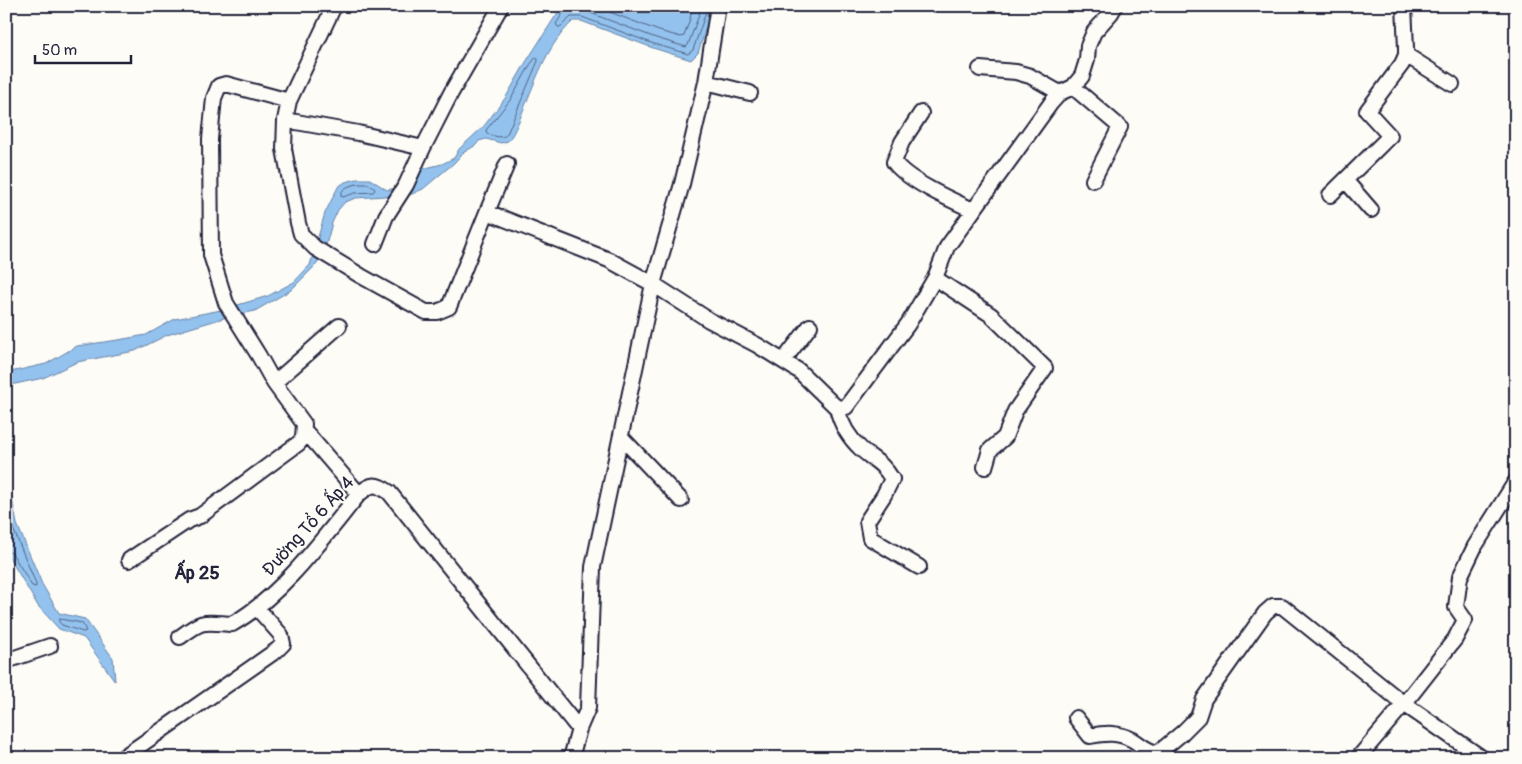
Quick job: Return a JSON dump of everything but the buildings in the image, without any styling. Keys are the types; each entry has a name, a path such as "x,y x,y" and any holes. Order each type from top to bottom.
{"street":[{"path":"334,6 289,101 285,120 284,149 298,223 301,234 315,248 426,312 437,312 449,307 507,164"},
{"path":"375,244 386,216 406,185 451,93 501,6"},
{"path":"572,758 579,729 588,708 594,567 653,284 682,184 706,82 718,6"},
{"path":"837,408 846,407 908,324 935,278 947,247 1051,103 1060,93 1073,87 1082,76 1087,60 1088,46 1094,32 1112,13 1115,6"},
{"path":"1330,195 1390,136 1367,112 1406,56 1404,6"},
{"path":"1406,56 1452,84"},
{"path":"980,69 1016,72 1030,76 1060,93"},
{"path":"706,82 750,93"},
{"path":"129,560 190,520 200,516 299,443 303,438 304,424 274,384 226,303 211,254 210,140 214,98 219,86 226,84 289,101"},
{"path":"1073,87 1120,127 1093,180"},
{"path":"921,113 902,142 894,162 899,169 935,192 973,210"},
{"path":"285,120 358,133 423,148"},
{"path":"1345,180 1371,210"},
{"path":"486,212 609,260 799,371 837,408 840,423 848,435 861,449 885,467 892,479 884,495 866,521 870,538 920,567"},
{"path":"935,278 992,315 1045,368 1015,411 1004,437 990,450 985,467"},
{"path":"274,384 339,326"},
{"path":"783,361 810,326"},
{"path":"305,431 359,494"},
{"path":"622,438 681,500"},
{"path":"1358,758 1455,640 1464,620 1456,607 1460,577 1475,546 1516,481"},
{"name":"Đường Tổ 6 Ấp 4","path":"180,637 203,622 213,621 232,624 257,608 294,572 359,494 370,485 377,484 389,492 579,729"},
{"path":"1076,718 1090,736 1116,733 1133,740 1148,751 1158,753 1198,717 1204,700 1265,612 1273,606 1282,606 1404,704 1482,758"},
{"path":"122,758 283,644 281,635 257,608"},
{"path":"6,661 50,646"}],"water":[{"path":"562,6 711,6 711,12 698,53 691,60 581,21 573,21 564,30 544,61 518,124 508,141 501,143 486,139 479,141 423,189 412,194 398,199 385,196 356,198 345,202 338,210 332,223 325,249 317,264 291,290 255,311 227,317 167,335 135,351 77,362 43,378 6,386 6,373 46,364 77,346 146,335 175,319 221,310 268,296 294,282 310,265 325,213 338,187 345,182 357,179 370,179 387,190 408,185 418,170 442,164 454,158 459,149 484,126 506,97"},
{"path":"6,468 17,524 42,584 59,613 85,619 113,658 115,681 84,638 59,629 38,606 6,552"}],"district":[{"name":"Ấp 25","path":"197,572"}]}
